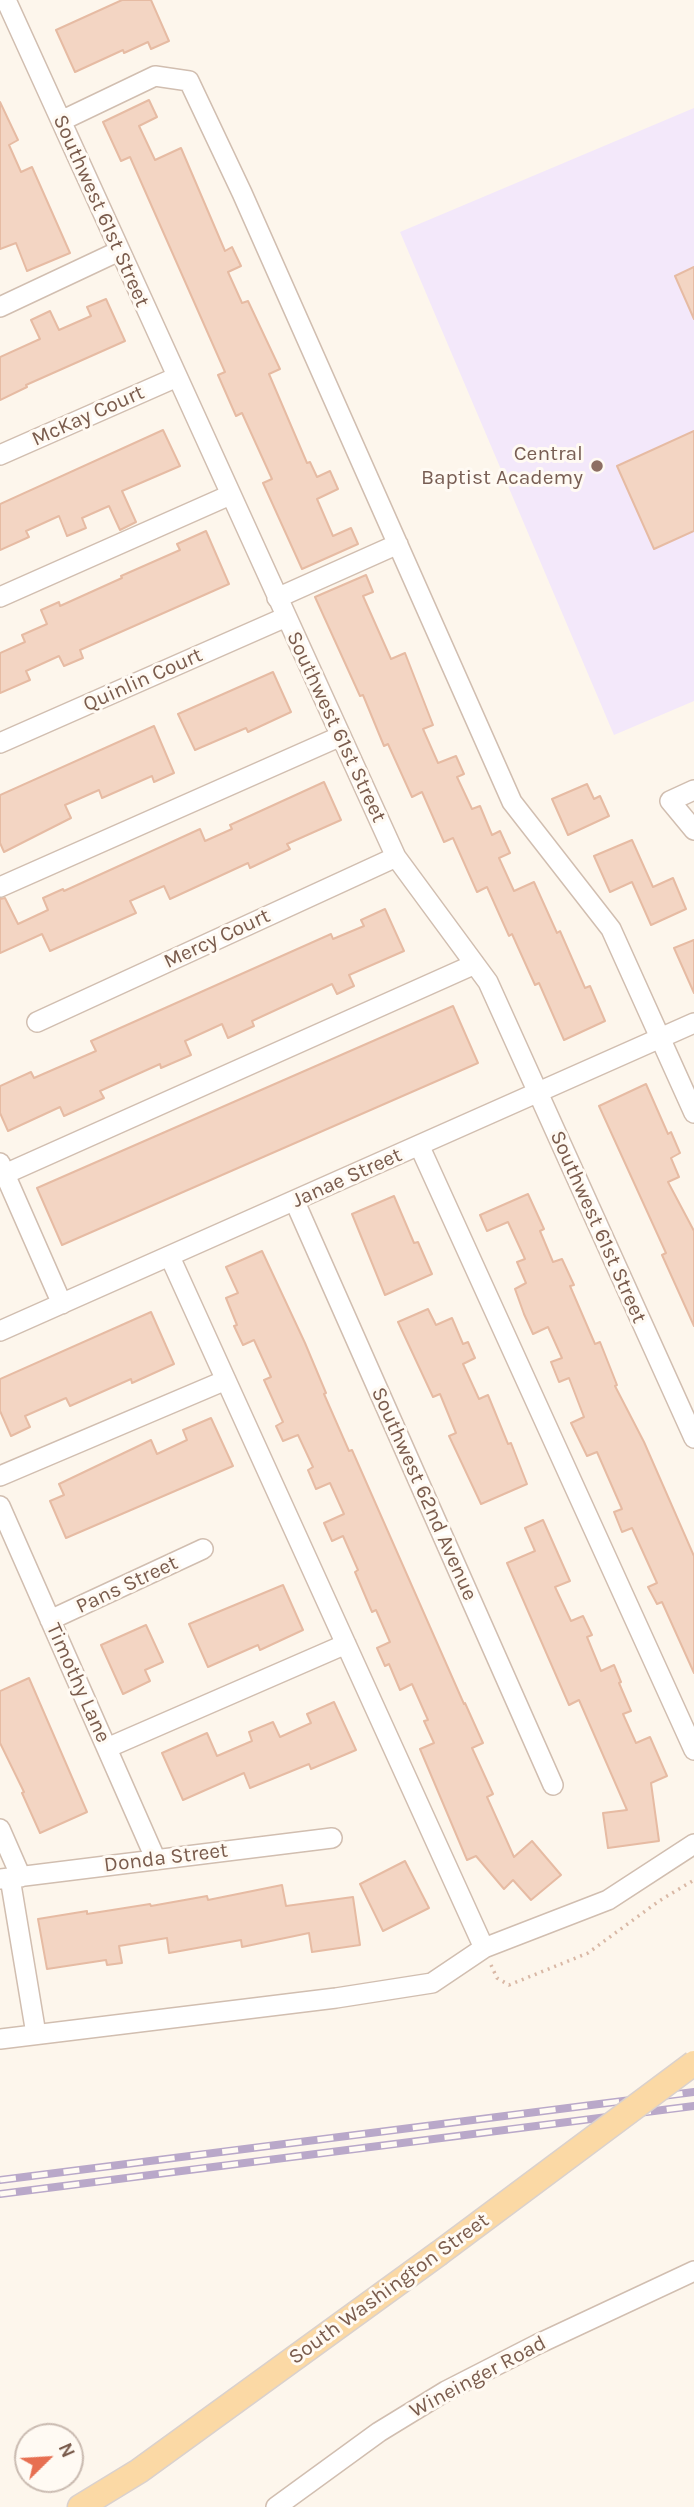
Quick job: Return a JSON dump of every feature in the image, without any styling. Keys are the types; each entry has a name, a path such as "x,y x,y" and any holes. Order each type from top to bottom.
{"main road":[{"name":"South Washington Street","path":"80,2507 139,2471 438,2254 694,2063"}],"street":[{"name":"Southwest 61st Street","path":"3,1 61,121 397,857 488,982 694,1438"},
{"path":"61,121 155,76 188,81 247,205 512,802 611,929 694,1112"},
{"path":"1,302 119,251"},
{"name":"McKay Court","path":"0,455 177,377"},
{"path":"0,597 230,495"},
{"path":"277,598 398,544"},
{"name":"Quinlin Court","path":"0,743 286,618"},
{"path":"0,887 341,736"},
{"path":"694,790 670,801 694,830"},
{"name":"Mercy Court","path":"37,1022 397,857"},
{"path":"62,1304 3,1168 475,964"},
{"name":"Janae Street","path":"0,1331 694,1023"},
{"path":"419,1145 694,1750"},
{"name":"Southwest 62nd Avenue","path":"295,1202 553,1785"},
{"path":"170,1257 484,1948"},
{"path":"0,1476 226,1380"},
{"name":"Timothy Lane","path":"0,1506 156,1860"},
{"name":"Pans Street","path":"50,1620 203,1549"},
{"path":"107,1748 346,1644"},
{"path":"0,1829 36,2034"},
{"name":"Donda Street","path":"10,1878 332,1838"},
{"path":"0,2039 336,1998 432,1983 484,1948 608,1900 694,1844"},
{"name":"Wineinger Road","path":"276,2507 379,2432 446,2391 538,2344 694,2271"}],"path":[{"path":"484,1948 497,1978 509,1985 588,1953 659,1901 694,1880"}],"shaded area":[{"name":"Central Baptist Academy","path":"694,108 694,701 614,735 400,232"}],"building":[{"path":"122,0 151,0 169,41 151,49 148,42 124,53 123,50 75,72 56,30"},
{"path":"149,100 157,117 139,126 155,160 181,148 225,251 232,247 241,266 228,272 242,303 248,301 280,369 269,374 307,463 310,462 317,477 330,471 338,489 317,499 333,536 351,528 358,544 302,569 263,483 272,479 242,413 236,416 218,375 225,372 130,157 121,161 103,122"},
{"path":"0,102 18,140 9,145 21,172 32,167 70,253 27,271 16,243 0,249"},
{"path":"694,267 694,319 675,276"},
{"path":"106,299 125,341 26,385 27,387 0,400 0,357 40,339 31,320 50,311 59,330 91,316 87,307"},
{"path":"163,430 180,466 122,491 136,522 120,530 109,506 82,518 86,528 67,536 59,516 26,531 29,537 0,550 0,504"},
{"path":"694,431 694,531 654,549 617,466"},
{"path":"206,531 229,584 80,650 83,658 64,666 59,656 26,671 30,680 0,693 0,653 25,642 22,635 47,624 41,610 59,602 60,606 122,578 121,576 180,550 177,544"},
{"path":"366,575 373,592 363,596 391,659 405,653 433,725 423,729 438,763 456,756 464,774 457,777 472,809 480,806 492,835 500,831 510,853 499,858 514,891 534,882 557,933 560,931 585,988 590,986 605,1021 564,1040 539,983 535,985 487,887 477,892 453,838 444,842 422,792 412,797 388,744 384,746 363,695 360,696 315,597"},
{"path":"273,672 291,712 248,732 246,728 195,750 178,714"},
{"path":"154,726 174,773 154,782 152,776 102,798 99,790 65,805 71,818 4,852 0,843 0,795"},
{"path":"324,782 341,820 287,844 290,849 250,868 248,863 170,899 164,886 130,901 136,913 50,951 42,934 0,953 0,899 5,898 18,924 48,910 43,898 200,829 205,841 232,829 230,825"},
{"path":"587,784 594,799 600,796 609,816 568,835 552,799"},
{"path":"632,840 653,887 673,878 686,909 651,925 632,882 610,892 594,856"},
{"path":"385,909 404,951 349,975 354,986 337,994 332,984 252,1021 254,1026 228,1038 222,1024 185,1041 191,1055 161,1068 160,1064 100,1091 104,1098 64,1116 60,1107 8,1131 0,1113 0,1086 31,1072 34,1078 96,1051 91,1041 331,934 333,939 364,926 361,920"},
{"path":"694,940 694,993 674,948"},
{"path":"453,1006 478,1063 62,1245 37,1188"},
{"path":"646,1084 668,1134 671,1132 680,1153 671,1158 679,1177 668,1182 694,1231 694,1326 662,1255 666,1253 599,1106"},
{"path":"528,1194 544,1229 540,1231 553,1262 562,1259 574,1285 570,1286 595,1344 600,1342 617,1385 615,1386 644,1442 694,1556 694,1673 662,1602 657,1604 648,1587 657,1583 632,1528 622,1532 614,1512 622,1509 597,1452 587,1456 571,1423 584,1417 569,1378 559,1382 551,1362 562,1358 548,1327 533,1334 524,1314 515,1289 526,1283 517,1262 525,1259 508,1222 487,1231 480,1215"},
{"path":"394,1196 414,1243 418,1242 432,1274 385,1295 352,1214"},
{"path":"262,1251 305,1343 349,1451 352,1450 483,1743 472,1748 493,1794 487,1797 514,1857 532,1841 561,1875 531,1900 513,1880 504,1889 476,1856 467,1860 420,1749 434,1743 424,1721 428,1720 412,1684 400,1690 389,1664 385,1666 377,1648 390,1642 376,1610 372,1612 343,1536 332,1541 324,1523 344,1514 330,1483 316,1489 308,1470 313,1467 298,1435 283,1441 276,1426 283,1422 264,1380 271,1377 254,1340 243,1345 234,1326 237,1325 226,1298 238,1293 226,1267"},
{"path":"428,1309 436,1325 452,1318 463,1344 468,1342 475,1358 463,1364 479,1399 488,1395 527,1484 481,1504 449,1436 456,1433 440,1394 433,1397 398,1322"},
{"path":"151,1312 174,1364 132,1383 131,1379 70,1406 66,1398 25,1416 30,1427 11,1436 0,1411 0,1379"},
{"path":"211,1418 233,1466 66,1538 50,1501 64,1495 59,1484 151,1440 157,1454 187,1440 183,1430"},
{"path":"543,1520 570,1581 555,1587 571,1621 583,1616 592,1635 587,1637 601,1671 614,1665 631,1711 623,1714 636,1743 650,1737 667,1776 651,1783 659,1841 608,1848 603,1813 627,1810 579,1700 569,1705 507,1563 535,1551 525,1528"},
{"path":"283,1585 303,1630 260,1650 258,1645 208,1667 189,1624"},
{"path":"146,1625 163,1662 145,1670 150,1681 123,1694 101,1645"},
{"path":"29,1678 87,1812 40,1833 0,1743 0,1691"},
{"path":"334,1702 356,1750 311,1769 309,1764 250,1788 244,1773 183,1800 162,1753 207,1733 217,1756 252,1741 249,1732 273,1722 280,1737 311,1723 307,1714"},
{"path":"405,1861 429,1908 383,1931 360,1884"},
{"path":"282,1885 286,1906 353,1897 360,1945 312,1952 309,1933 242,1947 241,1940 169,1953 167,1938 119,1946 122,1963 107,1965 106,1960 47,1969 38,1919 87,1911 87,1914 150,1904 151,1906 207,1896 208,1900"}],"railway":[{"path":"0,2180 694,2092"},
{"path":"0,2194 694,2106"}],"place":[{"name":"Central Baptist Academy","path":"597,466"}]}
